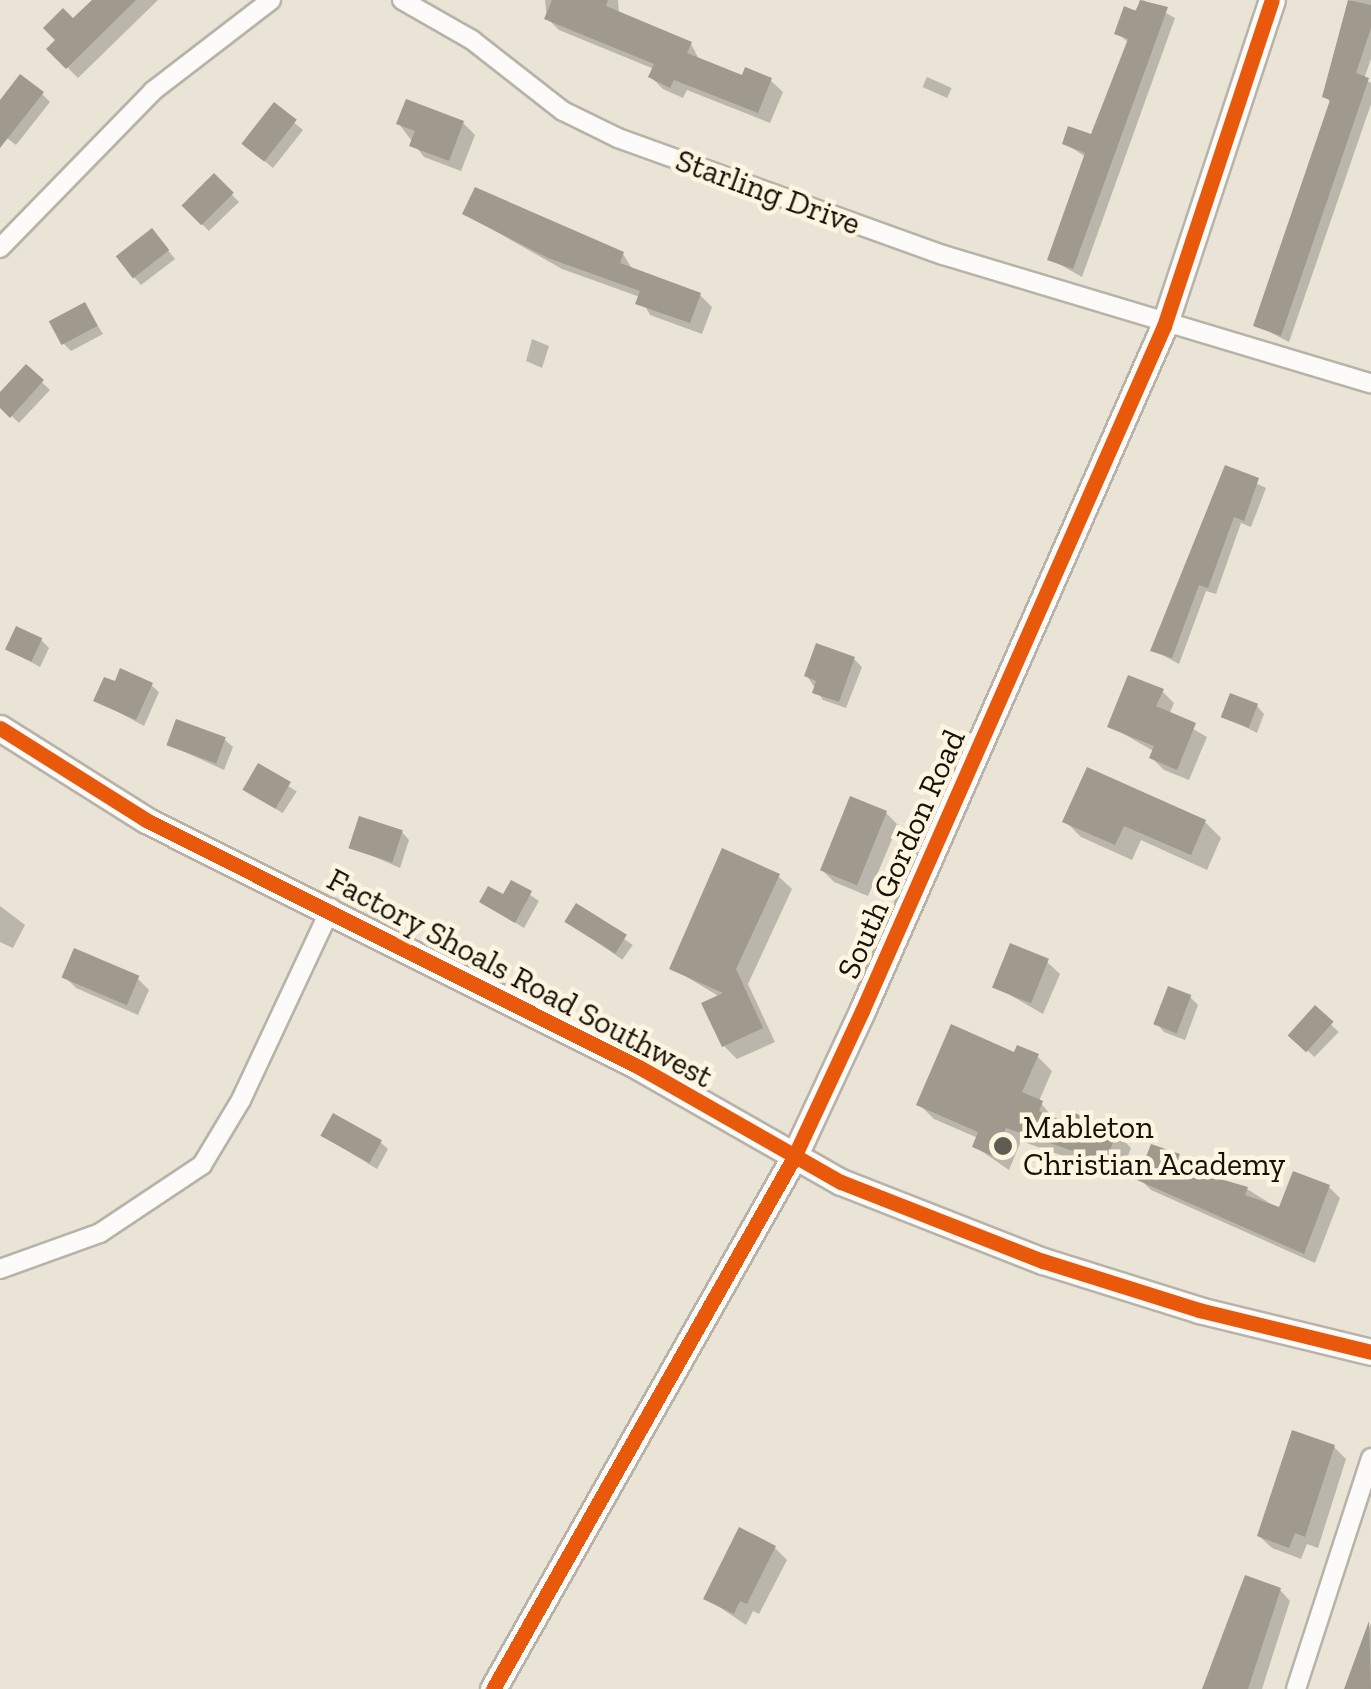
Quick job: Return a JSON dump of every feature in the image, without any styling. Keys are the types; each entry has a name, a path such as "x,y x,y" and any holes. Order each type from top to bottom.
{"street":[{"path":"0,248 154,91 263,1 271,0"},
{"name":"Starling Drive","path":"402,0 472,40 563,111 618,138 1164,326 1371,383"},
{"name":"South Gordon Road","path":"493,1689 793,1159 1164,326 1272,0"},
{"name":"Factory Shoals Road Southwest","path":"0,728 146,820 331,908 639,1067 793,1159 1043,1261 1198,1310 1371,1352"},
{"path":"0,1269 100,1233 202,1165 241,1100 331,908"},
{"path":"1296,1689 1371,1458"},
{"path":"506,1689 517,1642"}],"building":[{"path":"92,0 136,0 66,69 46,49 55,40 43,28 63,8 73,18"},
{"path":"552,0 608,0 606,6 692,42 687,53 742,75 745,67 772,78 758,113 674,80 670,88 648,77 654,64 544,19"},
{"path":"1140,0 1168,7 1073,269 1047,260 1085,153 1062,144 1068,126 1091,134 1128,39 1114,34 1124,6 1136,11"},
{"path":"1348,0 1371,5 1371,28 1356,73 1369,78 1281,336 1253,326 1330,100 1322,97"},
{"path":"20,74 44,92 0,148 0,100"},
{"path":"406,99 464,121 449,161 409,146 415,131 396,124"},
{"path":"274,102 297,120 264,162 241,144"},
{"path":"214,173 234,193 201,225 181,206"},
{"path":"475,187 624,252 620,263 701,293 690,323 635,304 640,291 548,258 462,214"},
{"path":"152,228 169,250 133,278 116,256"},
{"path":"85,302 98,326 61,345 49,321"},
{"path":"26,364 44,380 10,418 0,408 0,392"},
{"path":"1225,465 1259,478 1244,521 1234,517 1208,588 1199,585 1172,658 1150,651"},
{"path":"16,626 42,638 31,662 5,650"},
{"path":"816,643 855,657 839,702 812,693 816,681 804,676"},
{"path":"120,668 153,683 136,720 93,701 104,677 115,681"},
{"path":"1128,675 1164,689 1156,706 1196,723 1177,770 1149,758 1154,746 1107,727"},
{"path":"1230,693 1258,704 1249,728 1221,717"},
{"path":"176,719 226,737 216,763 166,745"},
{"path":"258,763 291,782 275,809 242,790"},
{"path":"1087,767 1206,820 1191,855 1124,826 1115,845 1062,822"},
{"path":"850,796 887,811 857,885 820,870"},
{"path":"359,816 403,830 392,863 348,848"},
{"path":"722,848 780,874 736,969 763,1028 722,1047 701,1003 723,993 669,969"},
{"path":"511,880 532,891 515,923 479,902 488,886 503,894"},
{"path":"576,903 627,935 615,953 564,922"},
{"path":"1010,943 1049,959 1031,1003 992,988"},
{"path":"74,948 139,976 127,1005 61,977"},
{"path":"1168,986 1191,995 1177,1033 1153,1024"},
{"path":"1315,1005 1334,1022 1306,1052 1288,1035"},
{"path":"951,1024 1014,1052 1017,1045 1039,1054 1022,1092 1043,1101 1039,1111 1068,1123 1072,1112 1118,1131 1105,1162 1006,1128 993,1156 972,1147 978,1132 916,1105"},
{"path":"333,1113 382,1140 369,1163 320,1136"},
{"path":"1151,1144 1180,1154 1175,1166 1248,1187 1245,1195 1279,1207 1293,1171 1330,1185 1304,1254 1137,1180"},
{"path":"1292,1430 1335,1445 1305,1537 1295,1533 1289,1548 1257,1536"},
{"path":"739,1527 776,1546 747,1604 740,1601 734,1614 703,1599"},
{"path":"1245,1575 1281,1588 1248,1689 1202,1689"},
{"path":"1369,1621 1371,1689 1344,1689"}],"cycle path":[{"path":"493,1689 793,1159 862,1011 1164,326 1272,0"},
{"path":"0,728 146,820 639,1067 841,1182 1043,1261 1199,1310 1371,1352"}],"place":[{"name":"Mableton Christian Academy","path":"1003,1146"}]}
